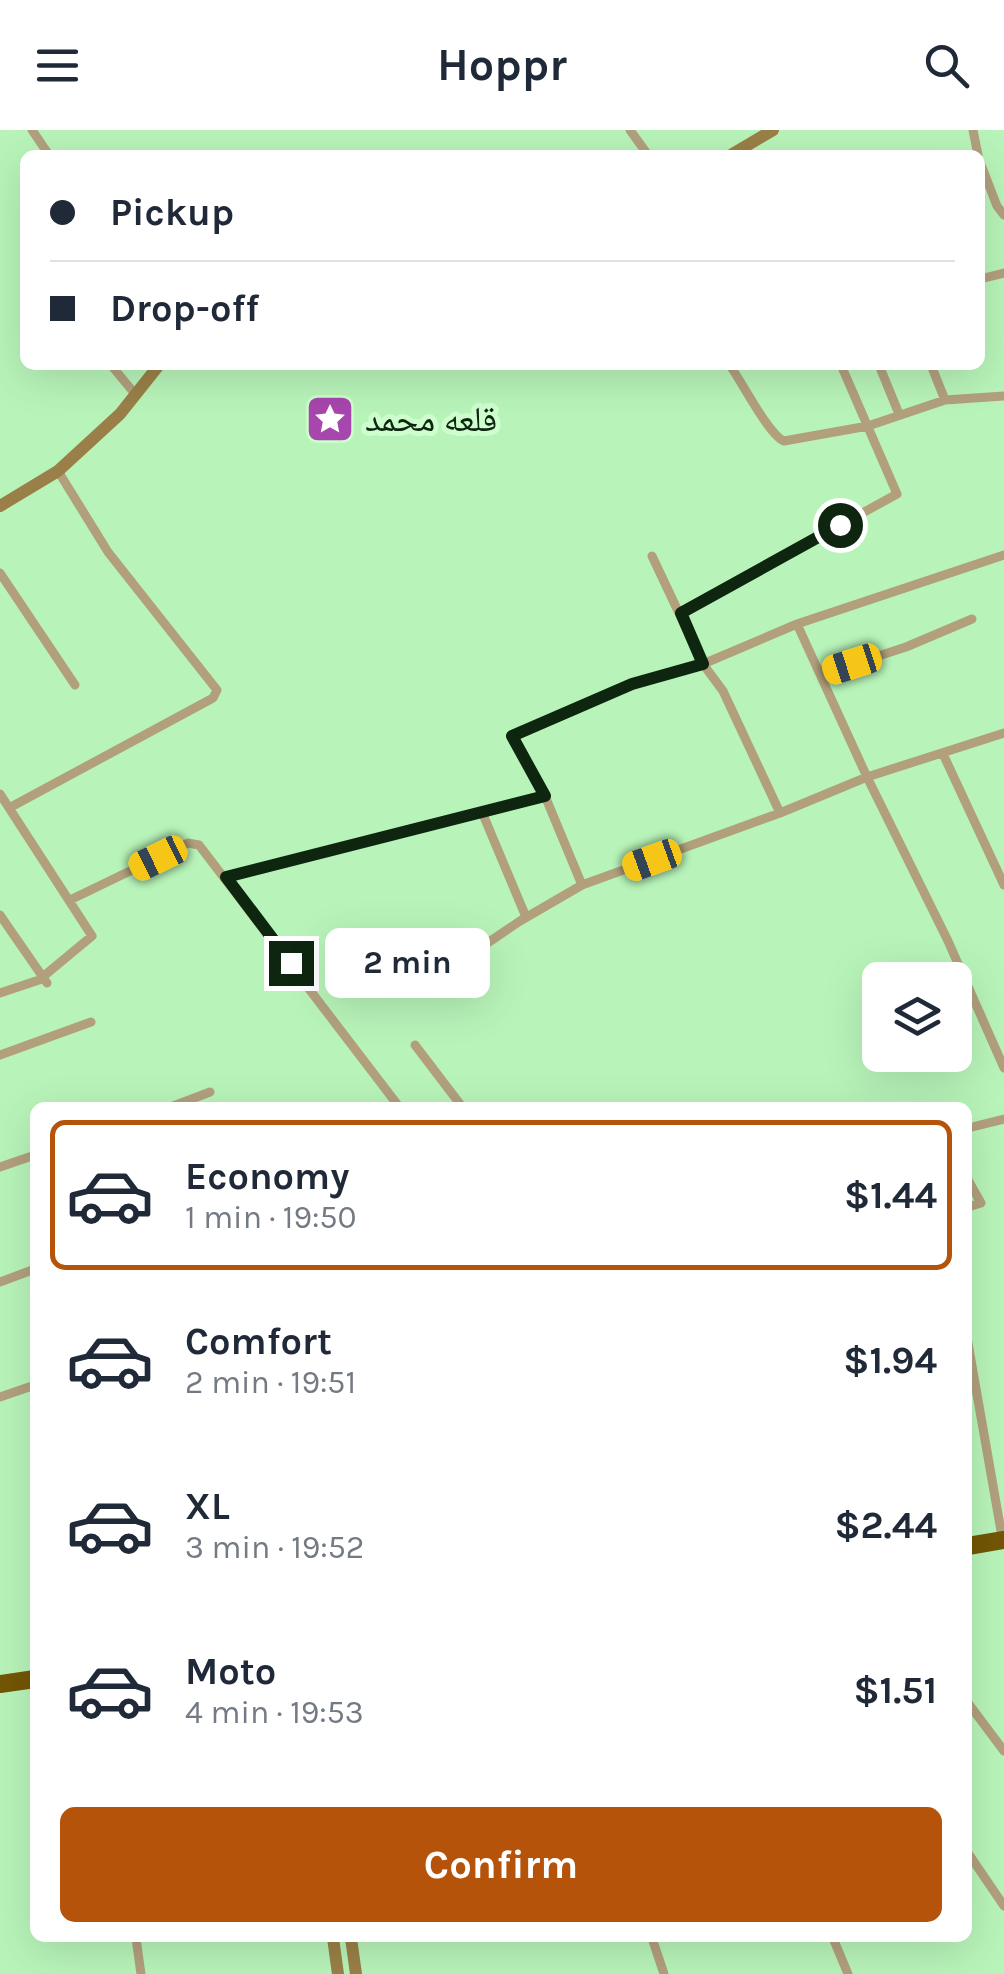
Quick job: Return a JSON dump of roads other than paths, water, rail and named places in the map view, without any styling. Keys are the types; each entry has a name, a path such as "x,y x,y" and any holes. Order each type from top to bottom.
{"highway":[{"path":"972,1536 1003,1534"},
{"path":"972,1545 1003,1534"},
{"path":"0,1674 30,1671"},
{"path":"0,1684 30,1680"}],"street":[{"path":"739,150 773,130"},
{"path":"985,174 1004,215"},
{"path":"115,370 135,394"},
{"path":"0,506 58,471 120,414 156,370"},
{"path":"733,370 774,436 784,442 868,426 945,400 1004,396"},
{"path":"681,613 898,494 843,370"},
{"path":"881,370 899,414"},
{"path":"933,370 945,400"},
{"path":"9,808 213,698 216,690 108,552 58,471"},
{"path":"582,885 545,796 512,736 632,684 703,664 797,624 1004,555"},
{"path":"652,556 703,664 723,691 780,812"},
{"path":"0,574 76,685"},
{"path":"823,674 906,648 972,620"},
{"path":"797,624 1004,1068"},
{"path":"460,961 582,885 867,776 1004,733"},
{"path":"943,754 1004,885"},
{"path":"0,794 92,936 46,979 0,992"},
{"path":"226,877 545,796"},
{"path":"482,812 526,917"},
{"path":"70,900 194,842 226,877 395,1102"},
{"path":"0,915 46,979"},
{"path":"0,1055 91,1022"},
{"path":"414,1045 459,1102"},
{"path":"184,1102 210,1092"},
{"path":"972,1127 1004,1120"},
{"path":"0,1167 30,1157"},
{"path":"972,1187 981,1203 972,1206"},
{"path":"0,1282 30,1271"},
{"path":"972,1365 1003,1534"},
{"path":"0,1397 30,1388"},
{"path":"972,1708 1004,1750"},
{"path":"972,1858 1004,1906"},
{"path":"136,1942 140,1974"},
{"path":"334,1942 338,1974"},
{"path":"352,1942 356,1974"},
{"path":"653,1942 664,1974"},
{"path":"834,1942 848,1974"}],"place":[{"name":"قلعه محمد","path":"330,419"}]}
